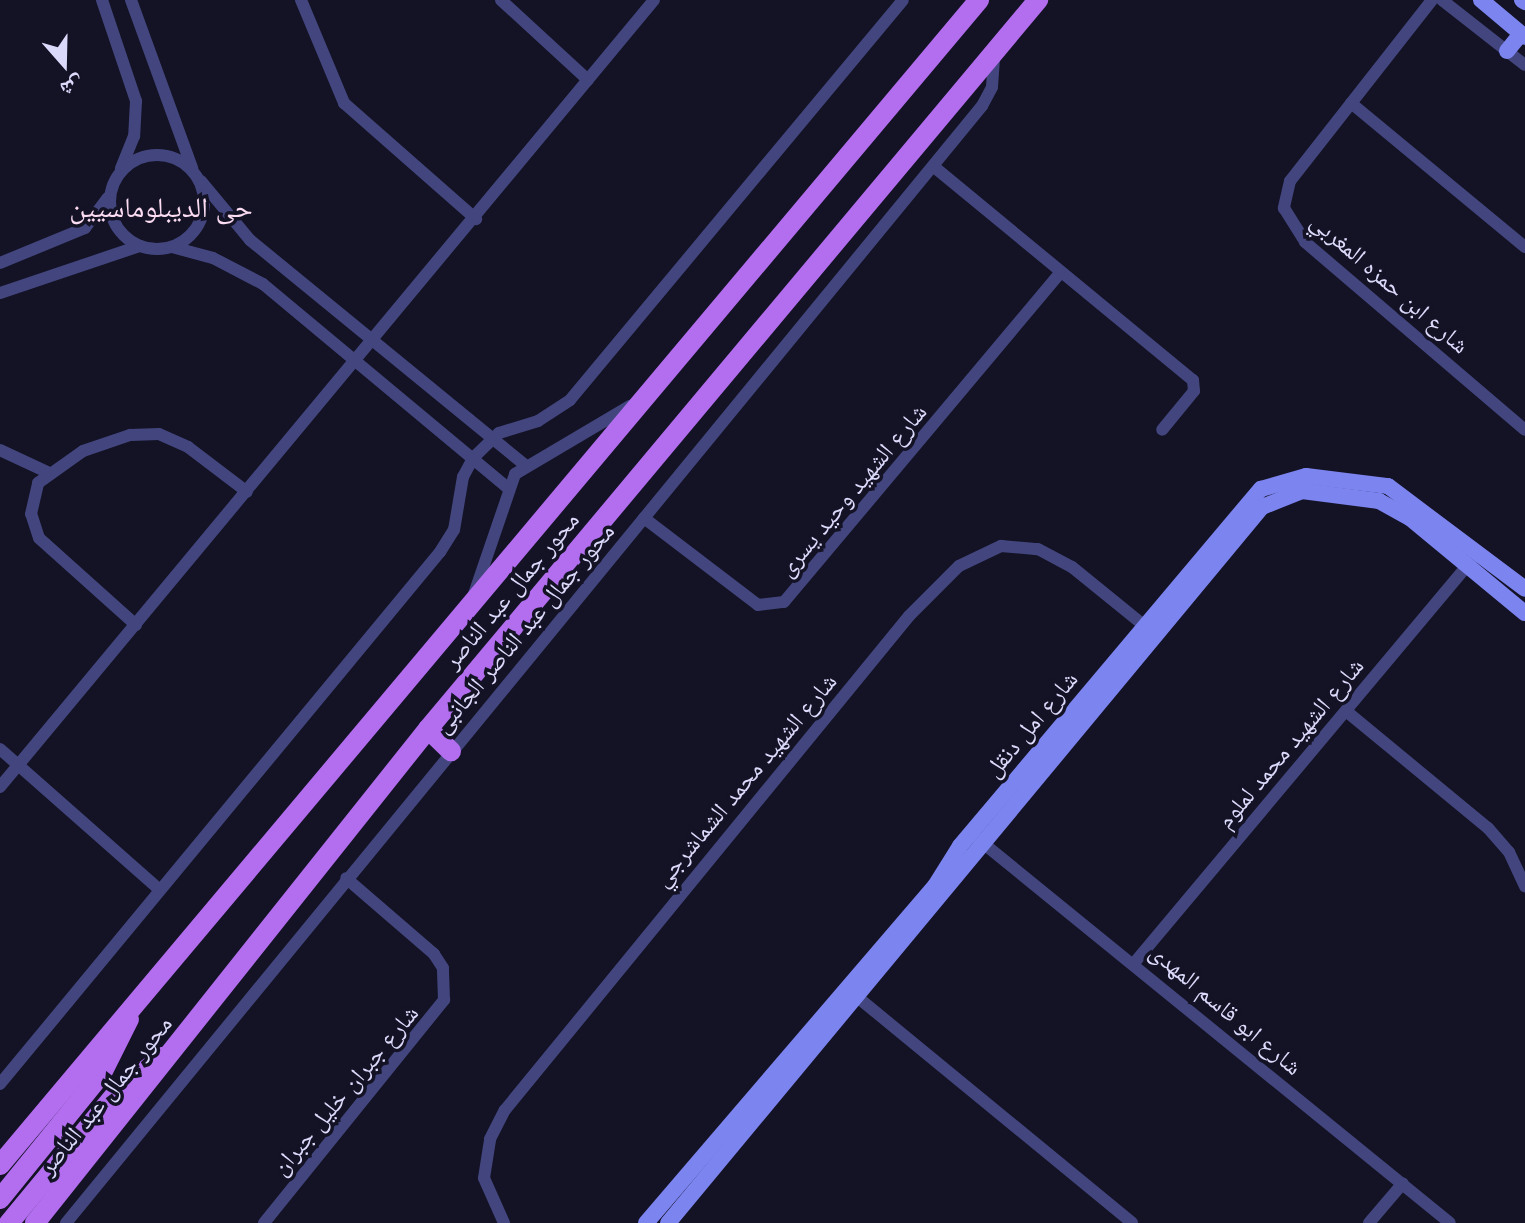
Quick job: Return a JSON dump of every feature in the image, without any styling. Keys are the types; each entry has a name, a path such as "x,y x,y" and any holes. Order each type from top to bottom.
{"main road":[{"name":"محور جمال عبد الناصر","path":"0,1165 133,1003 979,0"},
{"name":"محور جمال عبد الناصر","path":"35,1223 428,729 1038,0"},
{"path":"428,729 451,751"},
{"path":"0,1199 102,1073 133,1003"},
{"path":"9,1223 120,1089 172,1053"}],"street":[{"path":"0,263 85,228 110,195 134,136 136,101 102,0"},
{"path":"131,0 192,168 236,227 524,464"},
{"path":"301,0 344,103 476,219"},
{"path":"501,0 588,80"},
{"path":"0,1084 440,552 454,530 463,477 473,458 490,439 538,421 570,400 903,0"},
{"name":"شارع ابن حمزه المغربي","path":"1432,0 1285,189 1292,227 1525,430"},
{"path":"1442,0 1525,65"},
{"path":"1481,0 1523,36 1507,51"},
{"path":"0,787 476,219 652,1"},
{"name":"محور جمال عبد الناصر الجانبى","path":"66,1223 988,97 994,52"},
{"path":"1351,103 1525,247"},
{"path":"120,172 147,155 179,159 192,168"},
{"path":"933,166 1193,380 1190,397 1162,430"},
{"path":"172,247 198,228 205,197 201,181"},
{"path":"110,195 116,226 140,246"},
{"path":"0,293 140,246 172,247 248,274 507,487"},
{"name":"شارع الشهيد وحيد يسرى","path":"644,518 758,605 784,602 1060,273"},
{"path":"471,602 507,487 524,464 646,396"},
{"path":"136,625 39,538 31,499 47,472 116,439 159,434 188,447 247,492"},
{"path":"0,450 47,472"},
{"name":"شارع امل دنقل","path":"668,1223 857,997 978,838 1149,630 1248,500 1286,478 1340,476 1388,486 1473,559 1525,613"},
{"name":"شارع الشهيد محمد الشماشرجي","path":"504,1223 484,1178 490,1139 505,1110 909,616 959,566 1001,546 1038,549 1149,630"},
{"name":"شارع امل دنقل","path":"1473,559 1525,589"},
{"name":"شارع الشهيد محمد لملوم","path":"1135,962 1473,559"},
{"path":"1346,711 1488,828 1509,852 1525,886"},
{"path":"0,749 159,889"},
{"name":"شارع امل دنقل","path":"646,1223 843,986 978,838"},
{"name":"شارع ابو قاسم المهدى","path":"978,838 1135,962 1450,1223"},
{"name":"شارع جبران خليل جبران","path":"264,1223 444,1000 443,968 434,954 346,878"},
{"path":"843,986 1132,1223"},
{"path":"1369,1223 1403,1183"}],"district":[{"name":"حى الديبلوماسيين","path":"161,208"}]}
